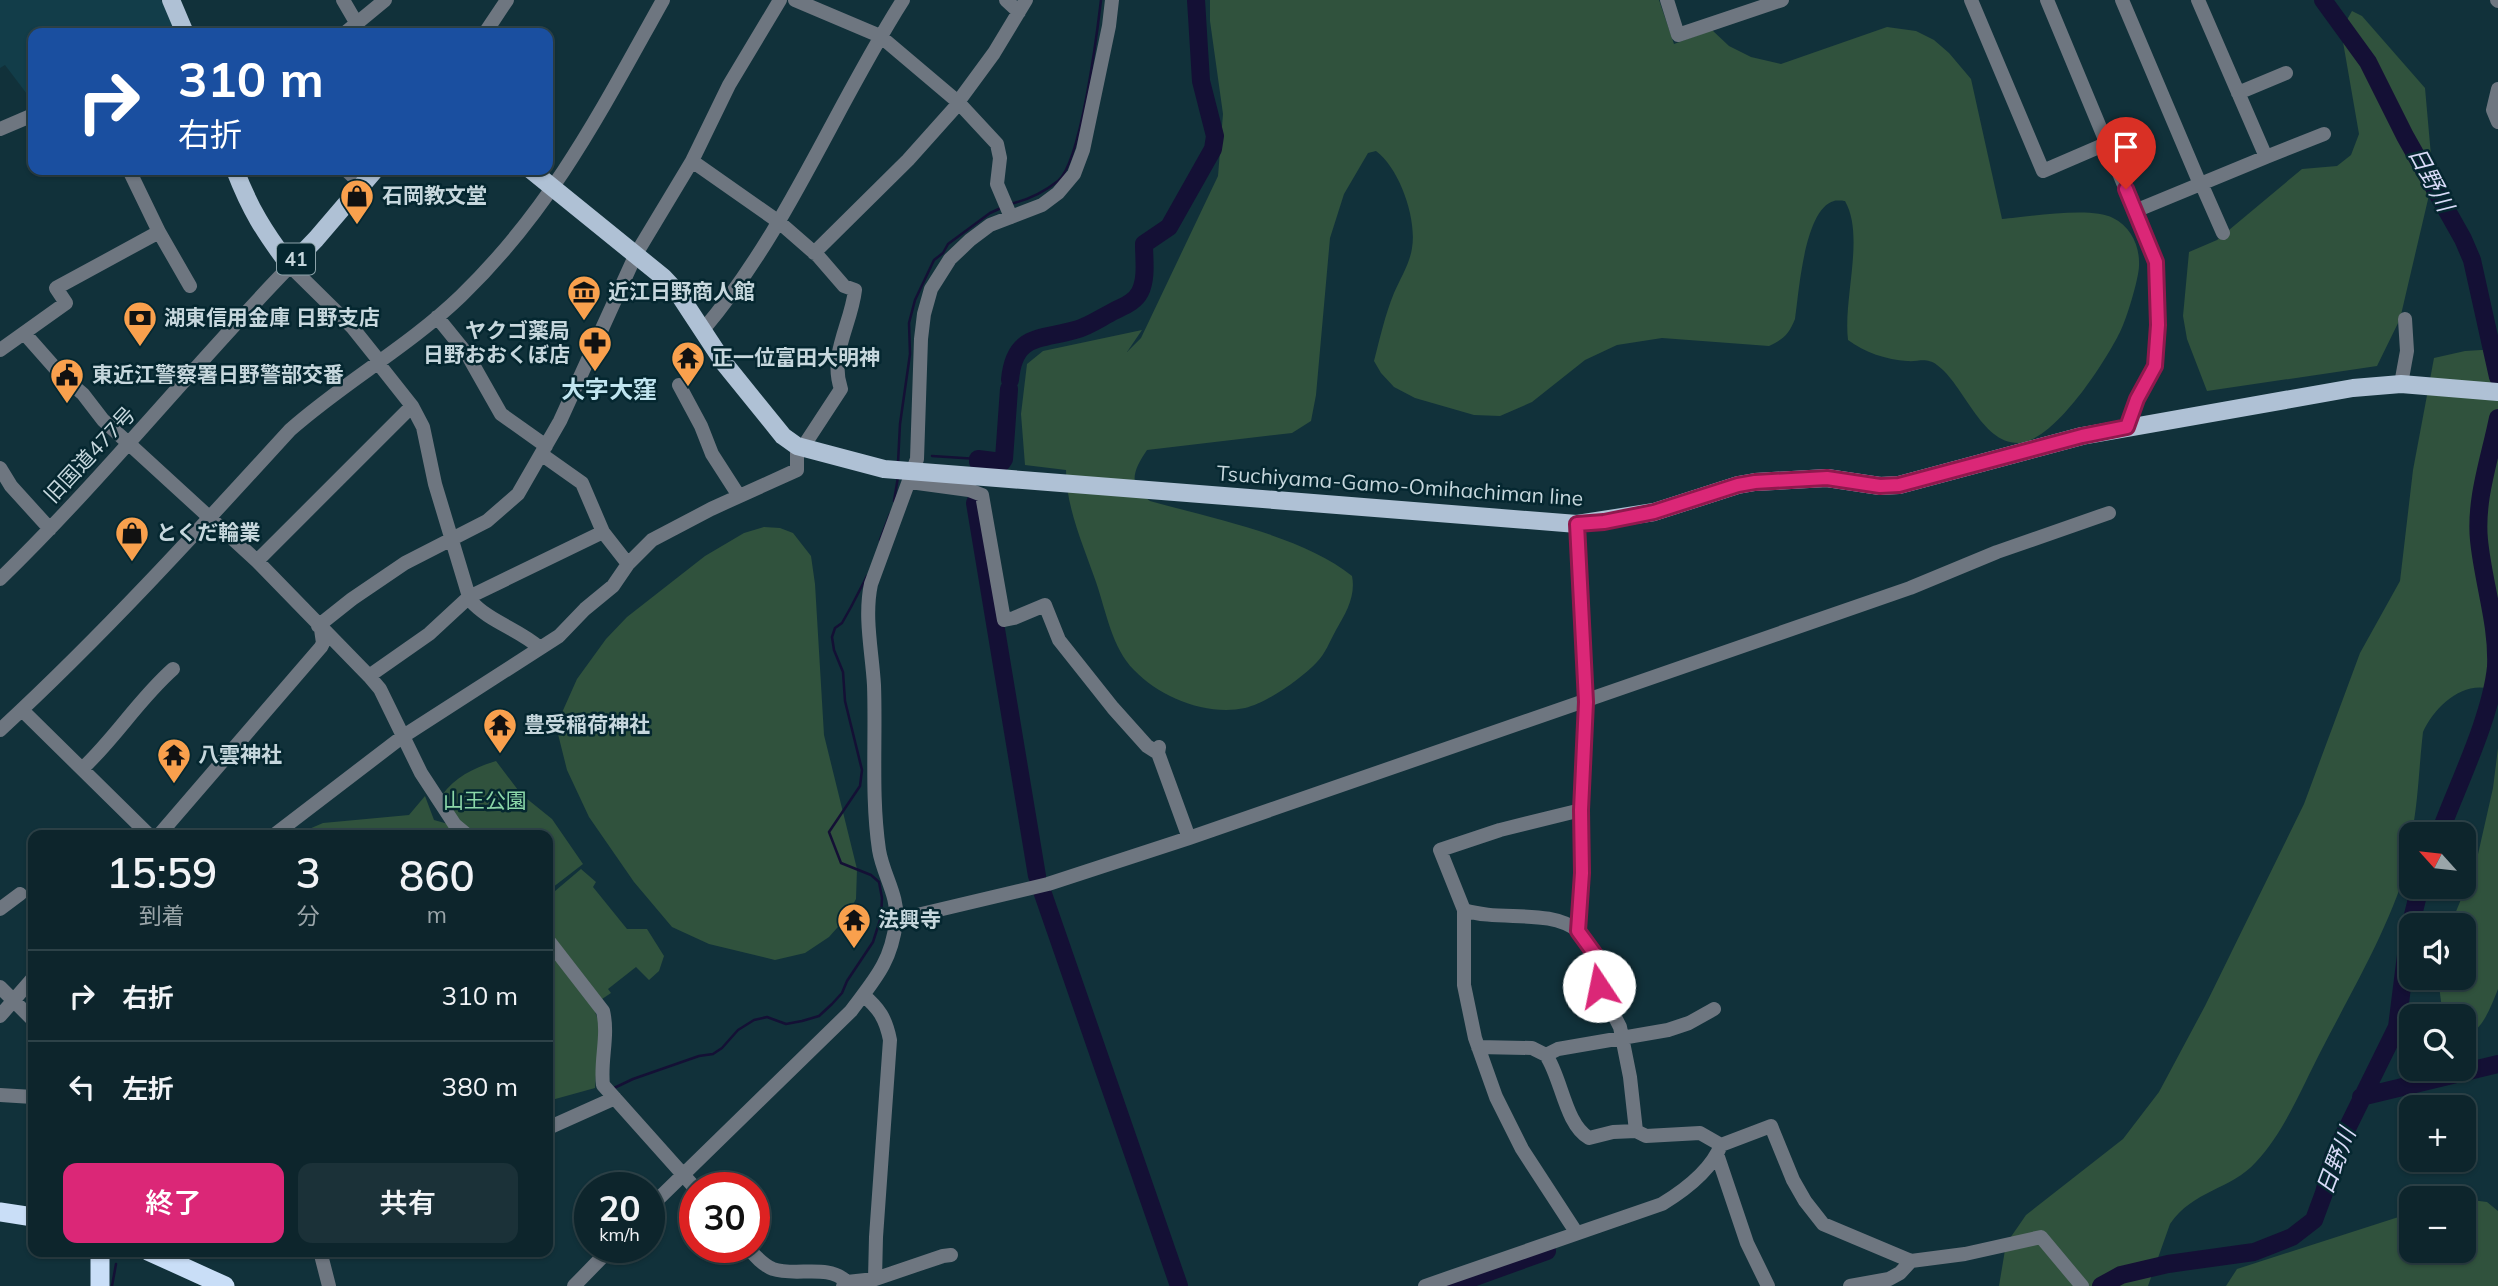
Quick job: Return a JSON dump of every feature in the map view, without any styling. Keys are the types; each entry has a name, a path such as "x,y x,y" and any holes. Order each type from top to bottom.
{"highway":[{"path":"0,1212 28,1216"},
{"path":"100,1257 100,1286"},
{"path":"163,1257 225,1286"}],"main road":[{"path":"172,0 183,28"},
{"name":"41","path":"237,175 259,223 290,266 371,175"},
{"name":"Tsuchiyama-Gamo-Omihachiman line","path":"537,175 663,277 678,293 724,363 771,425 783,436 800,446 910,475 1577,524 1604,522 1654,512 1755,482 1827,478 1880,486 1899,485 2082,436 2353,388 2401,384 2498,392"}],"street":[{"path":"343,0 351,28"},
{"path":"352,28 385,0"},
{"path":"488,28 507,0"},
{"path":"0,730 62,673 212,518 290,430 437,317 483,274 554,188 601,113 663,0"},
{"path":"320,627 373,583 451,537 487,521 518,494 576,388 636,254 692,161 729,85 780,0"},
{"path":"795,0 880,36 959,103 997,144 1000,158 997,184 1008,210"},
{"path":"704,330 741,281 779,222 880,36 903,0"},
{"path":"814,253 898,170 959,103 994,53 1022,6 1006,0"},
{"path":"685,1172 851,1011 873,984 885,963 897,920 891,885 882,866 877,831 873,684 867,603 871,583 917,459 924,314 932,289 950,259 1008,210 1050,199 1066,183 1079,164 1109,26 1112,0"},
{"path":"1667,0 1678,34 1782,0"},
{"path":"1971,0 2043,171 2108,143"},
{"path":"2047,0 2108,143 2158,271 2157,357 2127,427"},
{"path":"2122,0 2223,233"},
{"path":"2198,0 2266,157"},
{"path":"2238,93 2286,73"},
{"path":"2498,89 2493,110 2498,122"},
{"path":"0,129 28,117"},
{"path":"2285,131 2292,146"},
{"path":"2135,211 2323,134"},
{"path":"281,830 402,737 559,636 612,586 628,564 652,540 797,470 800,446 841,389 836,374 838,353 855,290 844,286 814,253 779,222 692,161"},
{"path":"131,175 159,232 190,286"},
{"path":"351,175 362,185"},
{"path":"0,350 66,303 56,288 159,232"},
{"path":"290,266 352,327 412,406 423,428 469,597 482,612 533,641 540,648"},
{"name":"旧国道477号","path":"1,576 50,529 130,444 235,322 290,266"},
{"path":"437,317 467,354 501,414 583,483 603,532 628,564"},
{"path":"2401,384 2407,351 2405,319"},
{"path":"25,334 63,377 83,394 103,419 257,561 369,676 380,690 429,785 461,830"},
{"path":"679,385 701,426 712,454 739,496"},
{"path":"257,561 412,406"},
{"path":"0,468 11,486 50,529"},
{"path":"910,475 982,495 1004,620 1045,604 1059,640 1119,715 1147,746 1158,750 1189,838"},
{"path":"897,920 1048,884 1189,838 1910,588 1997,552 2109,513"},
{"path":"1577,524 1586,702 1578,931"},
{"path":"369,676 429,634 469,597 603,532"},
{"path":"163,830 321,647 323,643 320,627"},
{"path":"83,768 121,729 138,703 173,669"},
{"path":"22,710 144,830"},
{"path":"1576,1232 1503,1115 1478,1047 1464,985 1464,910 1440,850 1500,830 1581,810"},
{"path":"0,909 20,894"},
{"path":"1464,910 1495,916 1555,919 1578,931 1594,953 1599,986 1623,1036 1636,1131"},
{"path":"553,946 603,1011 606,1023 602,1071 611,1093 681,1172"},
{"path":"0,1016 28,984"},
{"path":"0,987 28,1015"},
{"path":"863,995 878,1007 890,1040 875,1279"},
{"path":"1546,1055 1558,1049 1679,1027 1714,1009"},
{"path":"1478,1047 1532,1048 1546,1055 1555,1068 1573,1119 1585,1136 1590,1138 1613,1132 1636,1131 1646,1136 1700,1133 1719,1149 1747,1243 1768,1286"},
{"path":"553,1125 611,1093"},
{"path":"0,1095 28,1097"},
{"path":"1425,1286 1662,1204 1688,1186 1719,1149 1771,1126 1793,1180 1805,1201 1824,1224 1911,1261 1943,1258 2041,1237 2077,1281"},
{"path":"665,1193 679,1178"},
{"path":"763,1263 775,1269 841,1276 845,1284 875,1279 951,1255"},
{"path":"322,1257 329,1286"},
{"path":"1850,1286 1889,1279 1900,1273 1911,1261"},
{"path":"574,1286 596,1263"}],"shaded area":[{"path":"0,0 161,0 175,28 28,28 28,95 5,65 0,68"}],"green space":[{"path":"1210,0 1659,0 1674,44 1712,30 1729,46 1751,57 1781,64 1887,27 1916,31 1934,40 1949,53 1971,79 2002,219 2059,213 2090,213 2113,218 2125,226 2136,244 2139,266 2126,319 2103,362 2063,415 2033,439 2019,443 2006,441 1983,424 1956,385 1937,365 1926,360 1907,361 1884,357 1868,352 1848,340 1853,232 1851,215 1845,201 1835,201 1824,207 1816,219 1801,272 1795,319 1779,341 1769,346 1662,338 1617,345 1585,360 1532,402 1500,416 1474,415 1415,398 1394,387 1374,361 1391,301 1409,259 1413,236 1409,209 1399,182 1385,159 1376,151 1368,153 1344,194 1330,238 1316,395 1311,421 1292,433 1147,450 1138,465 1135,477 1138,489 1150,501 1283,539 1332,562 1352,576 1353,590 1349,604 1320,659 1284,689 1254,705 1230,710 1200,707 1185,702 1157,689 1145,680 1120,651 1076,527 1066,470 1025,465 1021,414 1027,364 1043,351 1142,330 1127,352 1141,338 1218,176 1223,114 1210,21"},
{"path":"2352,11 2362,16 2425,88 2433,178 2400,319 2377,366 2207,391 2187,339 2183,316 2189,252 2217,240 2302,169 2337,166 2351,155 2359,134 2343,42 2344,25"},
{"path":"2498,349 2498,692 2475,688 2453,696 2435,712 2423,732 2414,822 2399,822 2399,889 2372,952 2276,1136 2246,1171 2179,1213 2170,1224 2148,1286 1999,1286 2006,1244 2026,1215 2123,1139 2159,1092 2205,1006 2304,804 2360,653 2400,581 2413,470 2434,358 2465,351"},
{"path":"764,527 780,528 793,533 811,556 824,735 857,869 856,899 845,919 829,937 805,953 775,960 709,944 672,927 634,882 589,817 567,770 556,726 577,679 606,639 627,617 705,556 744,533"},
{"path":"2498,748 2498,989 2489,1010 2476,1029 2476,1004 2441,1004 2440,990 2476,990 2476,913 2455,913 2461,900 2476,900 2476,863 2493,788"},
{"name":"山王公園","path":"496,761 521,794 552,819 583,864 553,887 553,830 468,830 458,822 442,795 466,773"},
{"path":"425,796 434,820 452,825 456,830 307,830 323,823 409,815"},
{"path":"581,869 596,882 593,887 627,929 647,929 664,956 659,971 649,980 636,967 608,989 611,993 602,999 553,941 553,893"},
{"path":"553,954 594,1009 600,1025 595,1088 553,1100"},
{"path":"2476,1201 2487,1202 2498,1211 2498,1286 2226,1286 2237,1269 2399,1217 2399,1263 2476,1263"}],"waterway":[{"path":"1010,204 1047,189 1058,181 1066,169 1074,149 1087,96 1101,0"},
{"path":"1010,380 1017,354 1030,342 1085,327 1135,298 1144,281 1144,244 1169,227 1213,149 1215,136 1201,81 1196,0"},
{"name":"日野川","path":"2323,0 2368,62 2405,136 2463,239 2472,260 2498,377"},
{"path":"898,463 900,424 910,354 909,323 915,300 934,260 943,253 948,244 1001,208"},
{"path":"978,462 978,459 1002,462 1004,459 1009,389"},
{"name":"日野川","path":"2444,822 2481,730 2496,667 2493,619 2478,525 2481,494 2498,418"},
{"path":"932,456 978,459"},
{"path":"894,501 898,477"},
{"path":"975,503 1037,876"},
{"path":"880,540 890,514"},
{"path":"612,1089 699,1056 713,1054 738,1030 754,1020 767,1017 786,1024 819,1016 842,993 873,942 881,917 879,882 871,875 841,863 829,832 860,786 862,770 845,701 843,672 832,637 867,576"},
{"path":"1042,891 1179,1286"},
{"name":"日野川","path":"2101,1286 2121,1275 2168,1264 2254,1252 2292,1237 2314,1220 2333,1157 2397,1027 2409,931 2417,900"},
{"path":"2361,1097 2498,1064"},
{"path":"1450,1286 1547,1251"},
{"path":"112,1286 116,1264"}],"place":[{"name":"石岡教文堂","path":"357,226"},
{"name":"近江日野商人館","path":"584,322"},
{"name":"湖東信用金庫 日野支店","path":"140,348"},
{"name":"ヤクゴ薬局 日野おおくぼ店","path":"595,373"},
{"name":"正一位富田大明神","path":"688,388"},
{"name":"東近江警察署日野警部交番","path":"67,405"},
{"name":"とくだ輪業","path":"132,563"},
{"name":"豊受稲荷神社","path":"500,755"},
{"name":"八雲神社","path":"174,785"},
{"name":"法興寺","path":"854,950"}],"district":[{"name":"大字大窪","path":"609,390"}],"route":[{"path":"1599,986 1594,953 1578,931 1586,702 1577,524 1604,522 1654,512 1755,482 1827,478 1880,486 1899,485 2082,436 2127,427 2157,357 2158,271 2126,189"}]}
